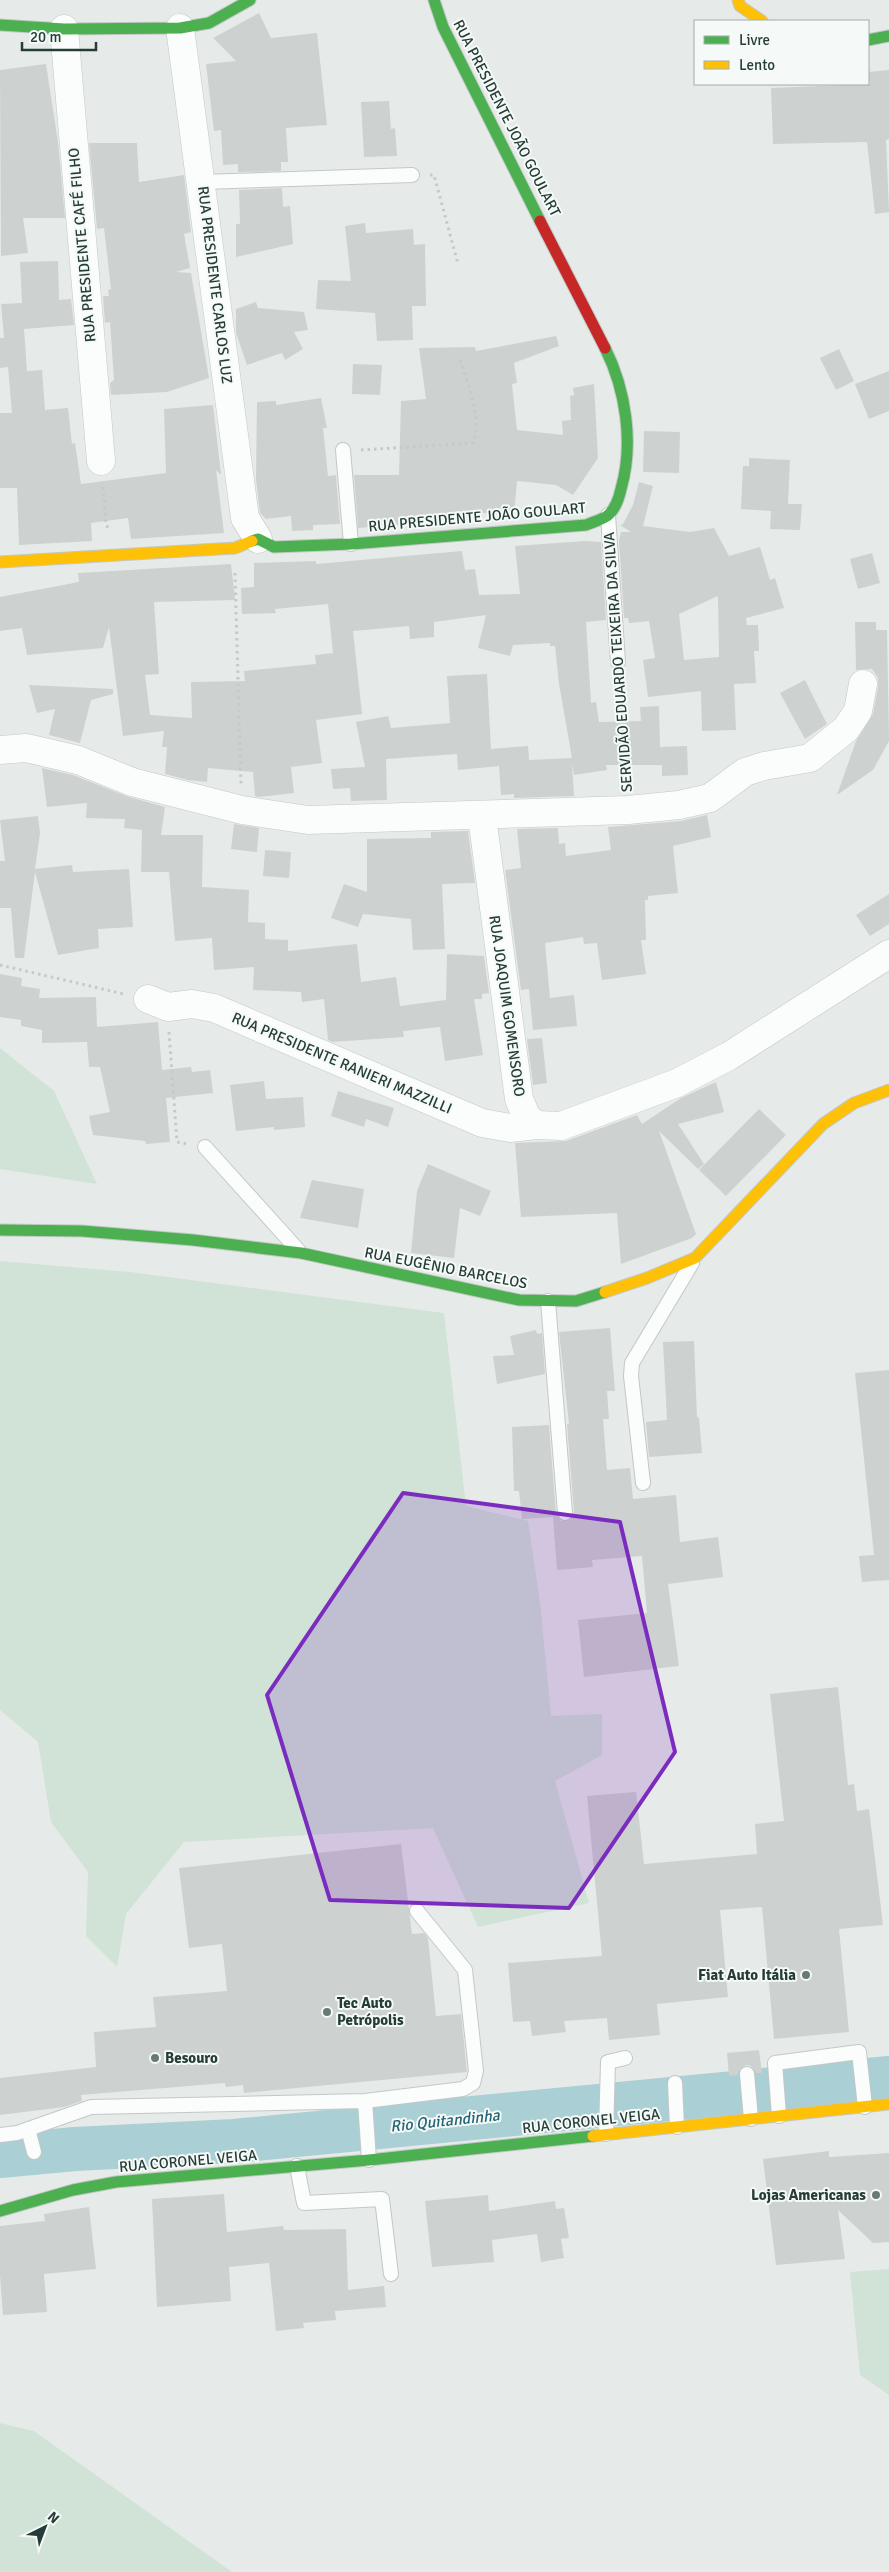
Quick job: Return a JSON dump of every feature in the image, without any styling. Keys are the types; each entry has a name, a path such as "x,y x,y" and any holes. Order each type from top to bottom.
{"street":[{"path":"0,25 64,29 180,28 209,23 250,0"},
{"name":"RUA PRESIDENTE JOÃO GOULART","path":"0,562 128,555 246,543 274,547 351,544 586,525 608,515 618,500 629,448 624,410 614,366 471,85 443,27 434,0"},
{"path":"738,0 740,6 761,20"},
{"name":"RUA PRESIDENTE CARLOS LUZ","path":"180,28 245,518 246,543"},
{"name":"RUA PRESIDENTE CAFÉ FILHO","path":"64,29 101,461"},
{"path":"869,40 889,36"},
{"path":"0,750 26,748 78,760 132,782 242,810 308,820 628,810 694,802 710,798 745,772 764,766 810,758 846,729 858,711 864,684"},
{"name":"RUA JOAQUIM GOMENSORO","path":"482,816 519,1098 527,1118 537,1125"},
{"path":"537,1125 561,1126 677,1083 729,1056 889,954"},
{"name":"RUA PRESIDENTE RANIERI MAZZILLI","path":"158,1003 192,1004 214,1008 482,1123 510,1128 537,1125"},
{"name":"RUA EUGÊNIO BARCELOS","path":"0,1230 82,1231 193,1240 301,1253 486,1294 548,1301 576,1300 647,1278 694,1258 823,1124 840,1109 864,1097 889,1090"},
{"name":"RUA CORONEL VEIGA","path":"0,2211 73,2190 116,2182 368,2160 889,2104"}],"lane":[{"path":"201,182 412,175"},
{"path":"343,450 351,544"},
{"name":"SERVIDÃO EDUARDO TEIXEIRA DA SILVA","path":"608,515 618,662"},
{"path":"205,1147 301,1253"},
{"path":"643,1483 631,1376 632,1362 694,1258"},
{"path":"548,1301 565,1514"},
{"path":"0,2135 17,2133 90,2107 365,2101 463,2090 473,2083 476,2071 465,1970 417,1911"},
{"path":"779,2116 775,2063 859,2052 865,2107"},
{"path":"606,2134 608,2062 625,2058"},
{"path":"747,2074 751,2119"},
{"path":"675,2083 676,2127"},
{"path":"365,2101 368,2160"},
{"path":"28,2129 34,2152"},
{"path":"297,2166 304,2203 382,2199 391,2274"}],"path":[{"path":"412,175 434,175 458,264"},
{"path":"343,450 473,443 476,413 460,359"},
{"path":"101,461 106,525 128,555"},
{"path":"242,810 246,543"},
{"name":"SERVIDÃO EDUARDO TEIXEIRA DA SILVA","path":"618,662 628,810"},
{"path":"0,965 158,1003 177,1142 205,1147"}],"highlighted area":[{"path":"403,1493 620,1522 675,1752 569,1908 330,1900 267,1695"}],"green space":[{"path":"0,1048 54,1091 97,1184 0,1169"},
{"path":"0,1261 130,1272 444,1313 466,1506 528,1521 540,1603 551,1716 602,1714 602,1755 555,1781 589,1903 478,1927 433,1828 184,1842 126,1914 117,1967 86,1936 88,1872 51,1822 38,1742 0,1710"},
{"path":"889,2269 889,2395 860,2375 850,2272"},
{"path":"0,2423 34,2431 232,2572 0,2572"}],"building":[{"path":"259,13 271,38 317,33 327,125 286,128 288,162 281,162 281,171 238,172 238,164 223,165 221,130 214,131 206,64 236,61 213,38"},
{"path":"46,64 58,142 65,218 23,218 28,253 1,256 0,70"},
{"path":"889,70 889,139 886,140 889,212 875,214 867,142 773,144 771,88 869,85 869,72"},
{"path":"389,101 391,129 395,128 397,156 364,157 361,102"},
{"path":"89,143 137,143 139,182 184,175 191,232 184,234 190,268 176,272 191,273 209,378 167,392 111,395 110,383 114,380 110,322 105,323 103,296 109,296 108,290 111,289 104,228 97,229"},
{"path":"282,188 283,207 290,206 293,244 236,257 236,224 240,224 239,190"},
{"path":"365,223 366,233 413,229 414,245 425,244 426,306 412,306 413,340 377,341 375,313 316,309 318,280 351,281 345,226"},
{"path":"58,261 59,300 71,299 74,325 24,329 27,371 42,370 45,410 68,408 72,444 75,443 81,484 166,473 164,409 213,405 221,475 216,470 224,533 131,539 128,518 91,523 92,541 19,545 17,488 0,488 0,413 12,413 8,367 0,368 0,338 4,338 1,304 22,303 20,262"},
{"path":"256,302 258,308 304,312 308,330 294,332 303,349 285,360 282,353 247,365 236,333 236,309"},
{"path":"556,336 559,346 514,363 517,383 512,384 517,430 563,435 562,421 571,420 570,396 574,395 573,388 594,384 598,458 573,495 556,485 517,481 514,515 456,511 457,520 358,528 354,475 399,475 401,401 426,399 419,348 475,347 476,351"},
{"path":"839,349 854,381 836,390 820,358"},
{"path":"353,364 382,365 380,395 352,394"},
{"path":"889,371 889,411 869,419 855,384"},
{"path":"321,398 327,428 323,428 328,476 336,475 340,524 313,525 313,530 292,531 291,516 266,519 260,513 256,479 257,402 276,401 276,405"},
{"path":"644,431 680,432 679,473 643,472"},
{"path":"749,458 790,460 788,504 802,504 800,530 770,529 771,511 741,509 743,466 749,466"},
{"path":"639,482 653,486 643,526 690,532 714,528 729,556 760,547 770,580 775,578 784,608 746,618 747,625 758,625 759,651 754,651 756,683 734,684 736,730 702,731 701,691 648,697 643,660 655,658 649,621 629,623 628,618 624,618 619,541 621,532 631,532 620,525 623,524 633,505","holes":["718,596 719,657 684,660 679,614"]},
{"path":"585,541 601,542 606,620 586,622 591,703 596,702 599,722 641,721 640,707 659,706 660,747 687,746 688,775 662,776 662,765 606,765 607,770 574,775 572,763 574,796 514,798 514,794 501,795 499,766 458,770 457,754 386,759 387,800 351,801 350,788 333,789 331,769 365,767 356,722 388,716 391,728 450,723 447,676 487,674 491,749 528,746 529,760 572,758 559,684 555,646 550,646 550,643 513,645 510,656 478,648 486,615 434,622 434,637 410,639 409,626 353,631 362,714 316,720 322,763 291,767 294,793 258,797 255,796 253,772 208,768 207,782 188,780 165,774 167,747 162,747 164,731 123,736 109,627 103,648 27,655 22,628 0,631 0,597 79,582 78,573 231,564 235,600 154,602 159,674 145,675 150,715 192,718 191,682 245,681 244,671 316,664 315,655 333,653 328,604 275,609 276,613 242,614 241,588 254,587 254,563 316,561 316,564 462,551 465,570 475,569 479,595 520,594 515,546"},
{"path":"872,553 880,583 858,589 850,559"},
{"path":"855,622 876,622 876,630 887,630 889,741 873,770 837,795 856,741 873,714 878,687 878,678 872,669 856,670"},
{"path":"805,680 827,724 805,739 780,693"},
{"path":"29,685 113,689 113,694 91,700 80,743 49,735 55,709 37,713"},
{"path":"42,768 73,775 126,796 165,807 161,835 203,835 202,887 249,890 248,922 265,923 265,939 288,940 288,951 357,944 361,982 396,977 400,1006 446,1000 447,954 484,956 489,993 482,994 482,999 474,999 483,1055 445,1061 440,1027 403,1031 404,1037 332,1042 328,1040 324,999 302,1002 301,992 253,990 254,967 214,970 212,938 175,941 169,872 141,872 142,830 124,828 125,819 86,818 87,803 47,807"},
{"path":"707,815 711,837 673,846 678,893 648,896 648,900 645,900 646,940 641,940 646,974 602,980 597,943 584,944 583,937 545,943 550,998 574,995 577,1026 533,1030 529,989 521,990 505,870 521,868 517,829 558,828 559,844 565,843 566,856 611,850 608,827 681,821"},
{"path":"38,816 40,833 35,869 72,865 73,872 129,869 133,927 98,929 99,948 58,955 35,872 24,958 15,958 11,908 0,908 0,861 5,861 0,820"},
{"path":"234,824 259,828 257,852 231,849"},
{"path":"468,831 475,883 442,884 445,949 413,950 411,919 363,914 358,927 331,918 344,884 367,892 367,839 431,838 431,832"},
{"path":"265,850 291,852 289,878 263,876"},
{"path":"889,894 889,924 870,936 856,915"},
{"path":"0,974 22,978 21,986 40,989 39,998 96,997 97,1027 158,1022 162,1070 191,1067 192,1072 210,1070 213,1093 166,1098 170,1142 146,1144 145,1141 93,1135 89,1116 110,1112 100,1067 89,1067 87,1042 42,1043 42,1030 21,1026 21,1020 0,1017"},
{"path":"542,1038 547,1083 533,1085 527,1039"},
{"path":"264,1081 266,1099 303,1097 305,1127 274,1130 274,1127 236,1131 230,1085"},
{"path":"716,1082 724,1112 678,1124 704,1164 698,1169 659,1131 696,1234 692,1238 621,1264 617,1213 521,1217 515,1143 566,1141 637,1115 642,1124 681,1098"},
{"path":"338,1091 394,1108 388,1127 366,1119 364,1127 331,1116"},
{"path":"759,1109 786,1135 726,1196 699,1170"},
{"path":"428,1164 491,1191 480,1216 460,1208 454,1258 411,1253 417,1191"},
{"path":"312,1180 364,1189 358,1228 300,1218"},
{"path":"610,1328 615,1391 607,1391 609,1419 603,1419 607,1470 630,1468 633,1499 676,1495 680,1542 718,1537 723,1577 668,1584 679,1666 584,1677 578,1620 647,1613 642,1556 592,1560 593,1567 557,1570 553,1517 522,1519 519,1491 514,1491 512,1427 549,1425 556,1514 561,1521 570,1520 574,1512 567,1424 569,1424 559,1332"},
{"path":"536,1330 537,1334 542,1333 545,1374 497,1384 493,1356 514,1355 510,1336"},
{"path":"694,1341 697,1418 699,1417 702,1453 649,1457 646,1422 667,1420 663,1342"},
{"path":"889,1370 889,1580 862,1582 859,1556 874,1555 855,1373"},
{"path":"838,1687 848,1785 854,1784 857,1811 869,1809 883,1925 839,1929 849,2032 774,2039 762,1907 720,1910 728,1997 657,2004 660,2035 609,2040 607,2018 564,2021 566,2032 532,2036 530,2021 513,2022 508,1963 602,1956 587,1796 636,1792 644,1864 757,1854 755,1824 784,1821 770,1694"},
{"path":"401,1844 412,1934 424,1933 428,1938 436,2016 461,2014 467,2072 244,2093 243,2085 226,2087 225,2083 81,2095 82,2101 64,2107 0,2115 0,2078 96,2067 94,2032 156,2027 153,1997 227,1991 222,1944 189,1948 179,1868"},
{"path":"759,2050 762,2073 756,2073 751,2066 746,2065 739,2070 738,2075 729,2076 727,2053"},
{"path":"829,2151 829,2157 889,2153 889,2242 873,2243 838,2210 845,2259 776,2265 763,2159"},
{"path":"224,2194 227,2232 283,2226 284,2230 346,2229 348,2290 384,2286 386,2307 335,2311 336,2320 303,2323 304,2328 276,2331 269,2263 229,2267 231,2301 157,2307 152,2199"},
{"path":"488,2195 489,2211 555,2201 556,2209 564,2208 569,2238 561,2239 564,2258 541,2262 537,2234 492,2240 494,2262 432,2267 425,2201"},
{"path":"89,2207 96,2269 44,2274 47,2312 3,2315 0,2275 0,2226 45,2221 44,2214"}],"waterway":[{"name":"Rio Quitandinha","path":"0,2156 75,2149 234,2141 889,2078"}],"traffic: fast":[{"path":"0,25 64,29 180,28 209,23 250,0"},
{"path":"434,0 443,27 540,221"},
{"path":"869,40 889,36"},
{"path":"252,541 258,539 274,547 351,544 586,525 605,517 610,513 618,500 627,454 626,417 623,399 605,348"},
{"path":"0,1230 82,1231 193,1240 301,1253 519,1300 576,1301 605,1292"},
{"path":"0,2211 73,2190 116,2182 369,2160 593,2136"}],"traffic: slow":[{"path":"738,0 740,6 761,20"},
{"path":"0,562 235,548 252,541"},
{"path":"605,1292 647,1278 695,1258 823,1124 854,1103 889,1090"},
{"path":"593,2136 889,2104"}],"traffic: jam":[{"path":"540,221 605,348"}],"place":[{"name":"Fiat Auto Itália","path":"806,1975"},
{"name":"Tec Auto Petrópolis","path":"327,2012"},
{"name":"Besouro","path":"155,2058"},
{"name":"Lojas Americanas","path":"876,2195"}]}
